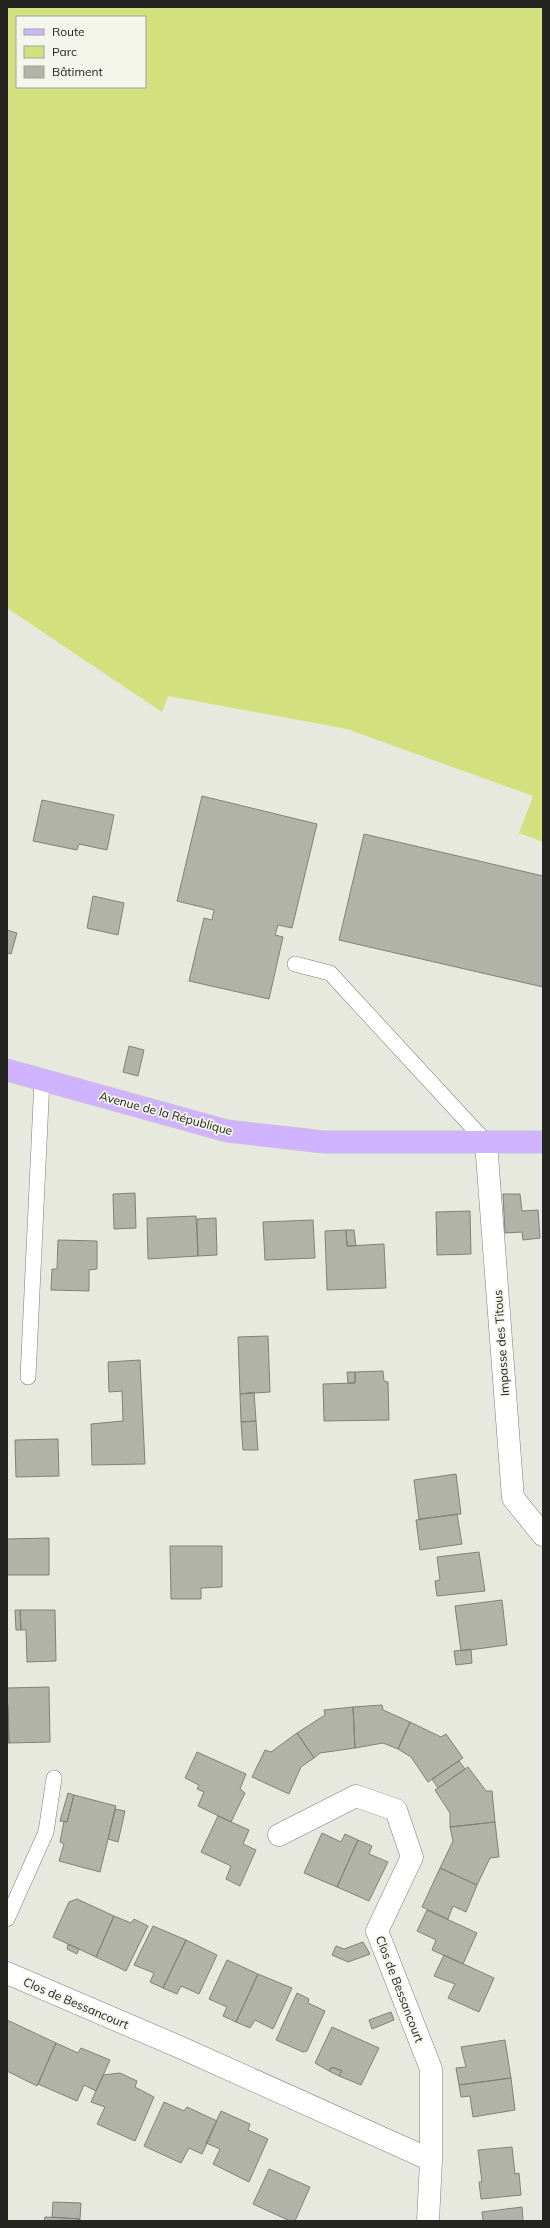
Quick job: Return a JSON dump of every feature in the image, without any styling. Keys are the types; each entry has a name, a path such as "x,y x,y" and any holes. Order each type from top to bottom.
{"main road":[{"name":"Avenue de la République","path":"7,1070 227,1131 324,1142 543,1142"}],"street":[{"name":"Impasse des Titous","path":"486,1142 513,1498 543,1535"},
{"name":"Clos de Bessancourt","path":"279,1835 356,1796 396,1810 412,1857 377,1931 431,2069 431,2160 428,2221"},
{"name":"Clos de Bessancourt","path":"7,1973 184,2049 431,2160"}],"lane":[{"path":"295,964 330,973 486,1142"},
{"path":"28,1376 42,1080"},
{"path":"7,1919 46,1832 54,1778"}],"green space":[{"path":"7,7 543,7 543,842 519,833 533,796 347,729 168,696 162,712 7,608"}],"building":[{"path":"202,796 317,824 292,928 278,925 275,935 283,937 269,999 189,981 204,918 212,920 214,910 177,901"},
{"path":"42,800 114,815 107,850 79,844 77,850 33,841"},
{"path":"364,834 543,876 543,987 339,940"},
{"path":"93,896 124,903 118,935 87,928"},
{"path":"7,930 17,933 11,954 7,953"},
{"path":"129,1046 144,1050 138,1076 123,1072"},
{"path":"135,1193 136,1228 114,1229 113,1194"},
{"path":"503,1194 520,1194 522,1211 538,1210 540,1238 523,1240 522,1232 505,1233"},
{"path":"470,1211 471,1254 437,1255 436,1212"},
{"path":"196,1216 198,1256 148,1259 147,1218"},
{"path":"216,1218 217,1255 198,1256 197,1219"},
{"path":"313,1220 315,1258 265,1260 263,1222"},
{"path":"346,1230 347,1246 384,1244 386,1288 327,1290 325,1231"},
{"path":"346,1230 354,1230 356,1246 347,1246"},
{"path":"58,1240 97,1241 97,1269 89,1270 89,1291 51,1290 52,1269 57,1269"},
{"path":"268,1336 270,1392 240,1394 238,1337"},
{"path":"140,1360 145,1464 92,1465 91,1424 123,1421 122,1391 109,1392 108,1362"},
{"path":"383,1371 384,1381 388,1382 389,1420 324,1421 323,1384 355,1383 355,1372"},
{"path":"347,1372 355,1372 355,1383 348,1383"},
{"path":"254,1392 256,1421 241,1422 240,1394"},
{"path":"256,1421 258,1450 243,1450 241,1422"},
{"path":"58,1439 59,1476 16,1477 15,1440"},
{"path":"456,1474 461,1514 419,1519 414,1480"},
{"path":"457,1514 462,1544 420,1550 416,1520"},
{"path":"49,1538 49,1575 7,1575 7,1539"},
{"path":"170,1546 222,1546 222,1587 201,1588 201,1599 171,1599"},
{"path":"479,1552 485,1591 437,1596 435,1581 440,1580 437,1557"},
{"path":"502,1600 507,1645 461,1651 455,1606"},
{"path":"15,1610 20,1610 21,1630 16,1630"},
{"path":"20,1610 55,1610 56,1661 27,1662 26,1630 21,1630"},
{"path":"471,1649 472,1663 456,1665 454,1651"},
{"path":"49,1687 50,1742 9,1743 7,1688"},
{"path":"8,1705 9,1743 7,1743"},
{"path":"382,1705 383,1710 410,1722 398,1749 383,1743 355,1748 353,1707"},
{"path":"353,1707 355,1748 320,1753 314,1758 297,1733 325,1715 324,1710"},
{"path":"410,1722 441,1737 446,1734 463,1758 428,1782 411,1757 398,1749"},
{"path":"297,1733 314,1758 301,1767 289,1794 252,1777 265,1750 271,1752"},
{"path":"197,1752 246,1774 240,1789 245,1793 231,1822 198,1806 204,1792 197,1789 199,1785 185,1778"},
{"path":"459,1761 465,1769 438,1788 432,1779"},
{"path":"468,1767 486,1791 492,1791 495,1822 450,1827 450,1813 435,1790"},
{"path":"68,1793 74,1795 67,1822 60,1821"},
{"path":"74,1795 116,1806 100,1872 59,1861 64,1844 60,1842 64,1821 67,1822"},
{"path":"115,1809 125,1811 118,1842 108,1839"},
{"path":"218,1816 249,1830 243,1844 256,1850 240,1886 226,1879 231,1866 201,1852"},
{"path":"495,1822 499,1857 490,1858 477,1885 440,1868 453,1841 450,1827"},
{"path":"322,1833 341,1842 345,1834 358,1840 337,1887 304,1873"},
{"path":"358,1840 372,1846 369,1854 388,1862 369,1901 337,1887"},
{"path":"440,1868 477,1885 466,1912 453,1906 448,1919 422,1907"},
{"path":"77,1899 114,1916 96,1957 53,1937 69,1902"},
{"path":"427,1910 477,1933 463,1964 432,1950 436,1940 417,1931"},
{"path":"114,1916 131,1923 134,1919 148,1926 126,1971 96,1957"},
{"path":"153,1926 186,1940 163,1988 150,1982 154,1973 134,1965"},
{"path":"186,1940 217,1955 199,1994 181,1986 177,1994 163,1988"},
{"path":"363,1942 370,1954 348,1962 332,1955 336,1946 344,1949"},
{"path":"68,1944 79,1949 77,1954 67,1949"},
{"path":"444,1955 494,1978 479,2012 448,1998 455,1984 434,1976"},
{"path":"227,1960 258,1974 236,2022 223,2016 227,2007 209,1999"},
{"path":"258,1974 292,1988 273,2029 255,2020 250,2028 236,2022"},
{"path":"297,1993 309,1999 308,2003 325,2011 307,2051 303,2052 276,2040"},
{"path":"391,2012 394,2020 372,2029 369,2020"},
{"path":"7,2020 56,2043 37,2086 7,2071"},
{"path":"332,2027 379,2048 361,2085 339,2076 342,2071 332,2067 329,2071 315,2063"},
{"path":"505,2040 511,2078 459,2085 456,2068 466,2067 461,2047"},
{"path":"56,2043 78,2053 81,2048 110,2060 96,2091 84,2085 77,2101 38,2084"},
{"path":"332,2067 342,2071 339,2076 329,2071"},
{"path":"120,2073 137,2081 135,2087 154,2097 135,2141 97,2124 105,2107 91,2102 103,2075"},
{"path":"511,2078 515,2110 473,2117 470,2096 461,2097 459,2085"},
{"path":"164,2102 184,2111 187,2107 217,2121 202,2154 189,2148 181,2163 144,2146"},
{"path":"221,2111 250,2124 248,2130 268,2139 249,2182 213,2164 220,2149 206,2143"},
{"path":"512,2147 515,2174 519,2173 521,2195 481,2199 479,2182 482,2182 478,2150"},
{"path":"269,2169 310,2187 295,2221 290,2221 253,2204"},
{"path":"53,2202 81,2203 80,2219 52,2217"},
{"path":"522,2207 523,2221 483,2221 482,2212"},
{"path":"45,2217 80,2219 80,2221 44,2221"}]}
